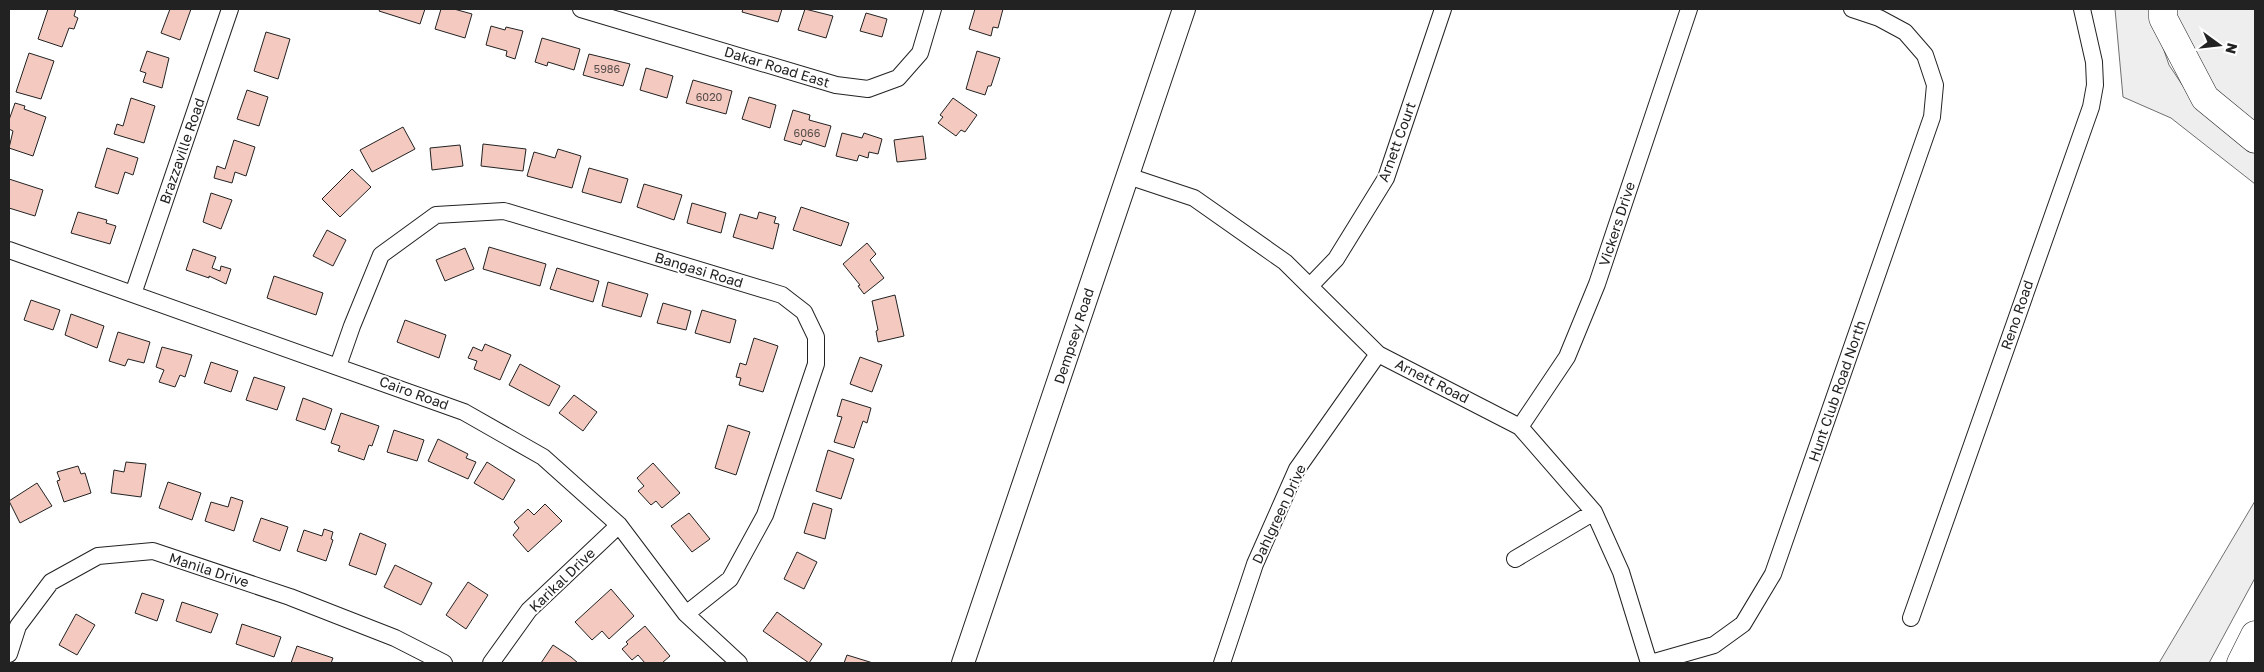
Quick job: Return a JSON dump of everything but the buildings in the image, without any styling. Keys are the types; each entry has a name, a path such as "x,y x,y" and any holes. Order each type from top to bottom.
{"highway":[{"path":"2163,9 2163,18 2205,98 2255,138"},
{"path":"2242,663 2255,635"}],"main road":[{"name":"Dempsey Road","path":"963,663 1184,9"}],"street":[{"name":"Brazzaville Road","path":"133,294 230,9"},
{"name":"Dakar Road East","path":"581,9 836,85 868,89 898,78 920,53 933,9"},
{"name":"Arnett Court","path":"1310,286 1336,259 1386,178 1443,9"},
{"name":"Vickers Drive","path":"1520,427 1567,357 1597,284 1689,9"},
{"name":"Hunt Club Road North","path":"1650,663 1714,645 1744,624 1773,574 1932,117 1935,85 1925,56 1906,32 1878,18 1852,9"},
{"name":"Reno Road","path":"1911,618 2091,107 2095,85 2094,62 2082,9"},
{"name":"Arnett Road","path":"1128,176 1194,198 1285,262 1378,354 1520,427 1594,512 1621,572 1650,663"},
{"name":"Bangasi Road","path":"338,366 352,326 382,255 436,215 504,211 782,295 804,312 816,337 816,364 765,515 730,579 686,614"},
{"name":"Cairo Road","path":"9,250 338,366 472,416 543,457 619,525 686,614 739,663"},
{"name":"Dahlgreen Drive","path":"1222,663 1255,564 1297,469 1378,354"},
{"path":"1514,559 1594,512"},
{"name":"Karikal Drive","path":"491,663 529,610 619,525"},
{"name":"Manila Drive","path":"9,654 18,626 51,582 98,556 153,551 290,597 395,638 444,663"}],"shaded area":[{"path":"2115,9 2152,9 2169,65 2189,95 2255,150 2255,184 2171,118 2123,97"},
{"path":"2175,9 2255,9 2255,127 2220,99 2183,39"},
{"path":"2255,501 2255,578 2209,663 2159,663"}]}
